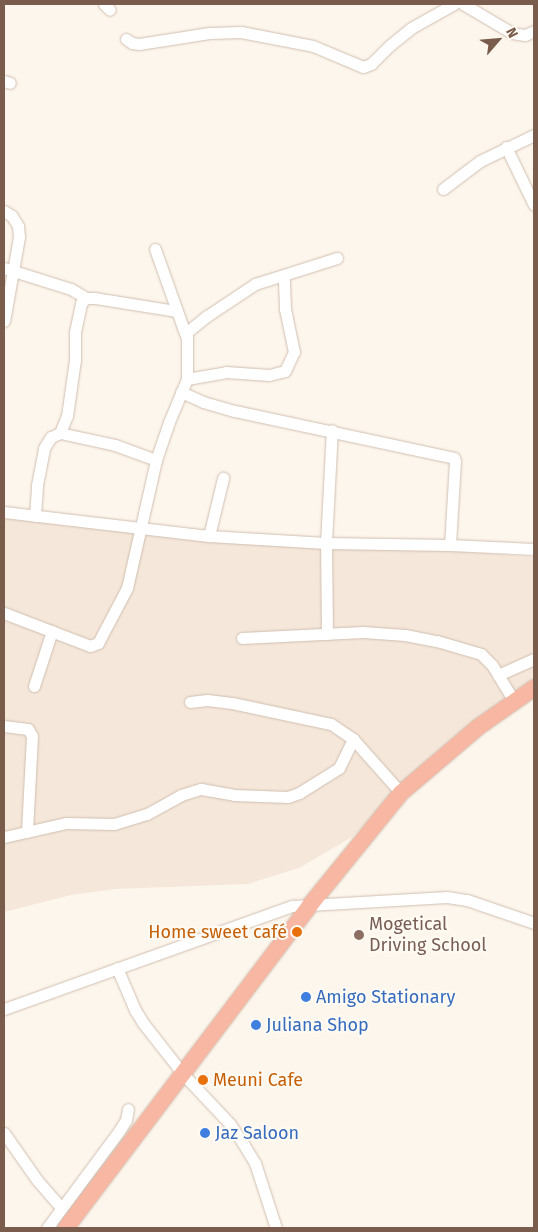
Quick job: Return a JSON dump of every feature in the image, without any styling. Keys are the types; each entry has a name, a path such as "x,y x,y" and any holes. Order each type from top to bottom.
{"highway":[{"path":"66,1228 310,905 401,793 477,728 534,688"}],"street":[{"path":"126,39 136,44 209,33 241,32 313,46 363,67 371,64 404,33 454,4"},
{"path":"463,4 512,33 526,35 534,31"},
{"path":"443,189 480,161 534,135"},
{"path":"506,148 534,205"},
{"path":"4,210 12,216 18,226 19,237 8,269 4,321"},
{"path":"4,613 90,646 98,644 127,588 156,460 186,379 188,361 186,336 155,249"},
{"path":"186,336 194,325 255,284 336,258"},
{"path":"8,269 71,289 86,298 176,311"},
{"path":"186,379 226,372 269,375 285,371 294,352 285,308 284,275"},
{"path":"60,433 68,408 75,360 77,316 81,303 86,298"},
{"path":"181,392 203,402 235,411 332,430 454,458 450,545"},
{"path":"327,634 326,543 332,430"},
{"path":"35,516 37,485 44,448 51,437 60,433 115,445 156,460"},
{"path":"209,536 223,478"},
{"path":"4,512 209,536 326,543 450,545 534,549"},
{"path":"34,686 52,630"},
{"path":"242,638 390,633 437,642 480,654 498,675 514,701"},
{"path":"498,675 534,659"},
{"path":"190,702 208,700 232,703 331,724 353,739 401,793"},
{"path":"4,726 28,729 32,736 27,832"},
{"path":"4,837 66,823 114,824 147,814 181,795 202,789 234,795 288,797 339,768 353,739"},
{"path":"4,1009 292,906 447,897 467,900 534,923"},
{"path":"117,968 134,1010 183,1074 230,1124 244,1145 255,1163 276,1228"},
{"path":"47,1228 119,1131 126,1120 128,1109"},
{"path":"4,1133 37,1180 61,1208"}],"shaded area":[{"path":"4,515 534,557 534,690 411,779 352,837 299,868 248,884 116,889 71,895 4,912"}],"place":[{"name":"Home sweet café","path":"297,932"},
{"name":"Mogetical Driving School","path":"359,935"},
{"name":"Amigo Stationary","path":"306,997"},
{"name":"Juliana Shop","path":"256,1025"},
{"name":"Meuni Cafe","path":"203,1080"},
{"name":"Jaz Saloon","path":"205,1133"}]}
